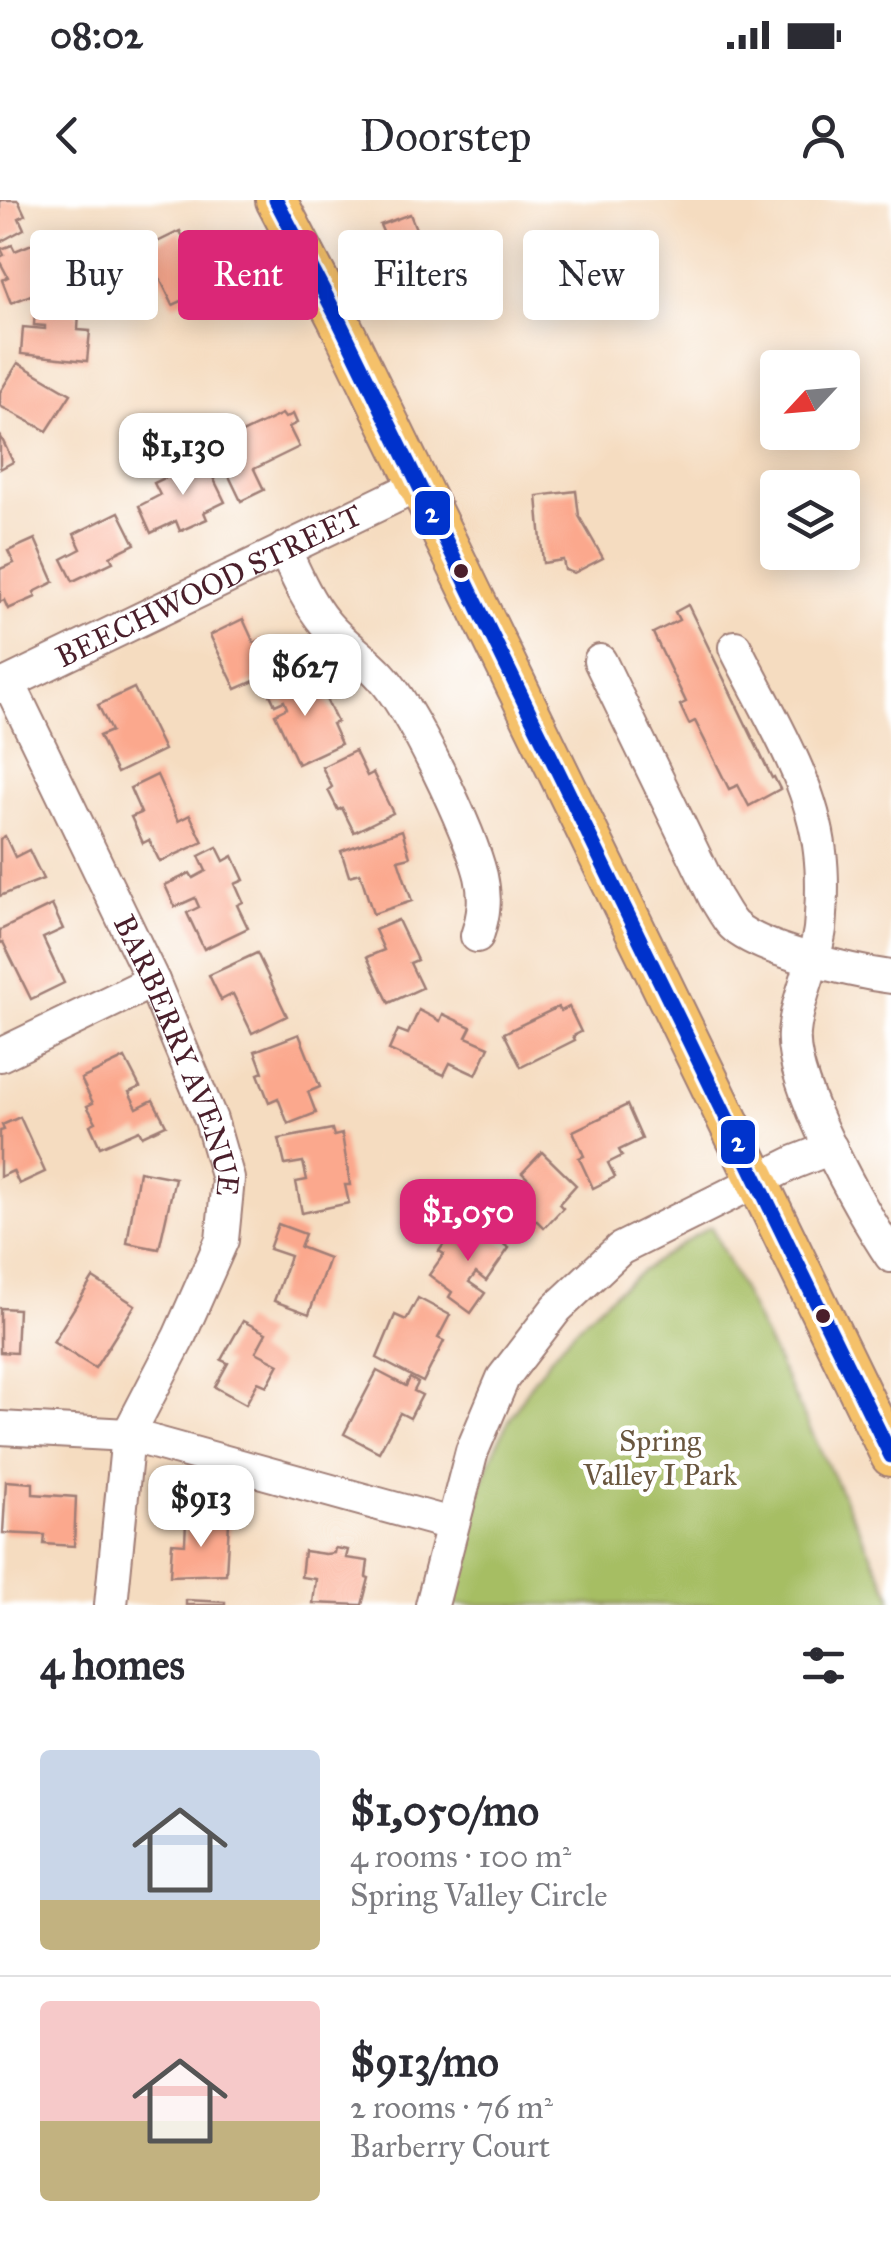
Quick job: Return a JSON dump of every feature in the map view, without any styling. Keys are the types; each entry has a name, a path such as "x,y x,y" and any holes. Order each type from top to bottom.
{"main road":[{"path":"276,200 891,1456"}],"street":[{"name":"BEECHWOOD STREET","path":"4,685 418,485"},
{"path":"284,549 305,594 326,624 383,677 411,720 469,840 481,877 485,911 477,936"},
{"path":"736,647 805,790 820,852 820,929 794,1035 801,1076 831,1148 872,1228 891,1256"},
{"path":"600,660 731,924 752,939 891,977"},
{"name":"BARBERRY AVENUE","path":"4,685 153,982 211,1120 228,1179 222,1240 179,1337 128,1435"},
{"path":"0,1055 153,982"},
{"path":"432,1605 472,1451 503,1378 557,1308 620,1249 831,1148"},
{"path":"0,1428 128,1435 451,1524"},
{"path":"112,1605 128,1435"}],"green space":[{"name":"Spring Valley I Park","path":"711,1226 891,1595 891,1605 453,1605 462,1553 486,1472 530,1386 558,1348 591,1314 667,1253"}],"building":[{"path":"0,200 18,200 25,215 19,218 24,229 0,242"},
{"path":"410,214 416,230 382,230 380,225"},
{"path":"178,232 178,303 173,305 158,274 158,242"},
{"path":"12,245 15,251 30,245 30,295 11,303 2,280 8,277 0,257 4,255 1,249"},
{"path":"34,320 79,320 78,330 90,331 87,361 21,354 23,327 45,329 34,325"},
{"path":"18,363 71,394 47,431 0,406 0,392"},
{"path":"282,414 285,418 293,414 297,423 289,427 299,447 254,469 264,490 241,501 228,474 243,468 229,439"},
{"path":"0,435 13,462 0,469"},
{"path":"204,459 225,502 204,512 207,519 180,531 176,521 151,533 139,506 160,495 154,483"},
{"path":"576,491 579,516 603,558 574,573 565,570 563,560 543,563 537,496"},
{"path":"119,512 135,544 110,556 113,562 73,581 62,559 81,549 74,534"},
{"path":"35,539 54,582 34,592 36,597 8,609 4,600 0,602 0,569 14,563 8,551"},
{"path":"688,605 780,789 749,806 738,785 729,789 695,721 689,724 680,705 686,702 653,633 679,620 675,612"},
{"path":"243,619 254,643 262,639 266,649 279,642 291,665 236,689 210,635"},
{"path":"303,674 315,699 324,695 337,722 332,724 341,744 298,764 275,714 287,708 284,701 275,705 268,690"},
{"path":"134,688 164,750 117,773 99,736 111,731 98,705"},
{"path":"355,751 367,776 373,773 393,813 354,832 328,790 332,787 322,767"},
{"path":"157,775 178,821 190,815 203,842 160,862 149,840 143,843 131,817 141,813 130,788"},
{"path":"402,830 410,857 398,860 412,901 373,914 360,873 349,876 341,851"},
{"path":"5,836 15,857 29,850 43,879 0,896 0,839"},
{"path":"217,847 224,861 233,856 244,880 235,884 243,902 237,905 248,928 204,949 187,913 199,907 195,898 175,907 165,885 190,873 193,878 206,871 199,856"},
{"path":"52,905 63,929 43,938 64,983 31,999 3,942 0,943 0,930"},
{"path":"398,920 417,960 410,963 422,988 389,1003 367,957 384,950 375,930"},
{"path":"257,953 287,1016 252,1033 233,994 221,1000 209,975"},
{"path":"558,1007 561,1011 569,1007 581,1032 573,1036 575,1040 521,1067 504,1033"},
{"path":"419,1010 440,1021 443,1014 471,1027 466,1037 489,1047 476,1075 450,1063 444,1075 389,1050 398,1030 408,1034"},
{"path":"299,1034 320,1087 308,1092 316,1113 288,1124 278,1098 269,1102 258,1074 263,1072 255,1051"},
{"path":"125,1058 140,1087 129,1092 137,1108 153,1100 166,1125 142,1136 139,1130 100,1147 90,1125 96,1122 87,1106 93,1103 81,1079"},
{"path":"627,1105 642,1139 619,1150 622,1156 608,1163 615,1177 593,1188 579,1158 584,1156 573,1131"},
{"path":"20,1117 45,1172 19,1184 13,1171 0,1177 0,1131 4,1130 2,1125"},
{"path":"332,1129 334,1136 342,1134 349,1203 302,1213 296,1182 307,1180 303,1162 285,1165 279,1139"},
{"path":"542,1152 576,1185 559,1204 563,1208 544,1228 536,1220 518,1238 497,1218 531,1182 522,1173"},
{"path":"139,1171 175,1178 159,1249 127,1243"},
{"path":"469,1220 509,1248 486,1281 476,1273 469,1282 485,1293 471,1313 429,1275 444,1254 439,1251 449,1237 455,1240"},
{"path":"278,1224 305,1234 300,1247 329,1258 309,1314 274,1301 290,1256 269,1249"},
{"path":"93,1278 135,1305 95,1368 53,1342"},
{"path":"418,1298 450,1315 438,1338 444,1341 423,1382 377,1358 395,1315 406,1320"},
{"path":"0,1308 18,1309 16,1353 0,1352"},
{"path":"243,1321 266,1333 256,1352 279,1364 267,1386 258,1382 246,1404 215,1387 228,1363 221,1360"},
{"path":"377,1371 406,1386 410,1378 418,1383 414,1391 422,1395 410,1418 400,1413 379,1452 344,1434"},
{"path":"6,1481 33,1483 33,1494 76,1497 74,1546 44,1544 45,1535 3,1533"},
{"path":"186,1520 229,1522 226,1574 170,1576 172,1543 185,1544"},
{"path":"335,1548 348,1550 346,1558 368,1561 369,1578 362,1605 313,1603 316,1579 301,1577 304,1551 325,1554 334,1553"},
{"path":"186,1600 225,1602 225,1605 186,1605"}],"transit line":[{"name":"2","path":"276,200 337,317 891,1456"}]}
